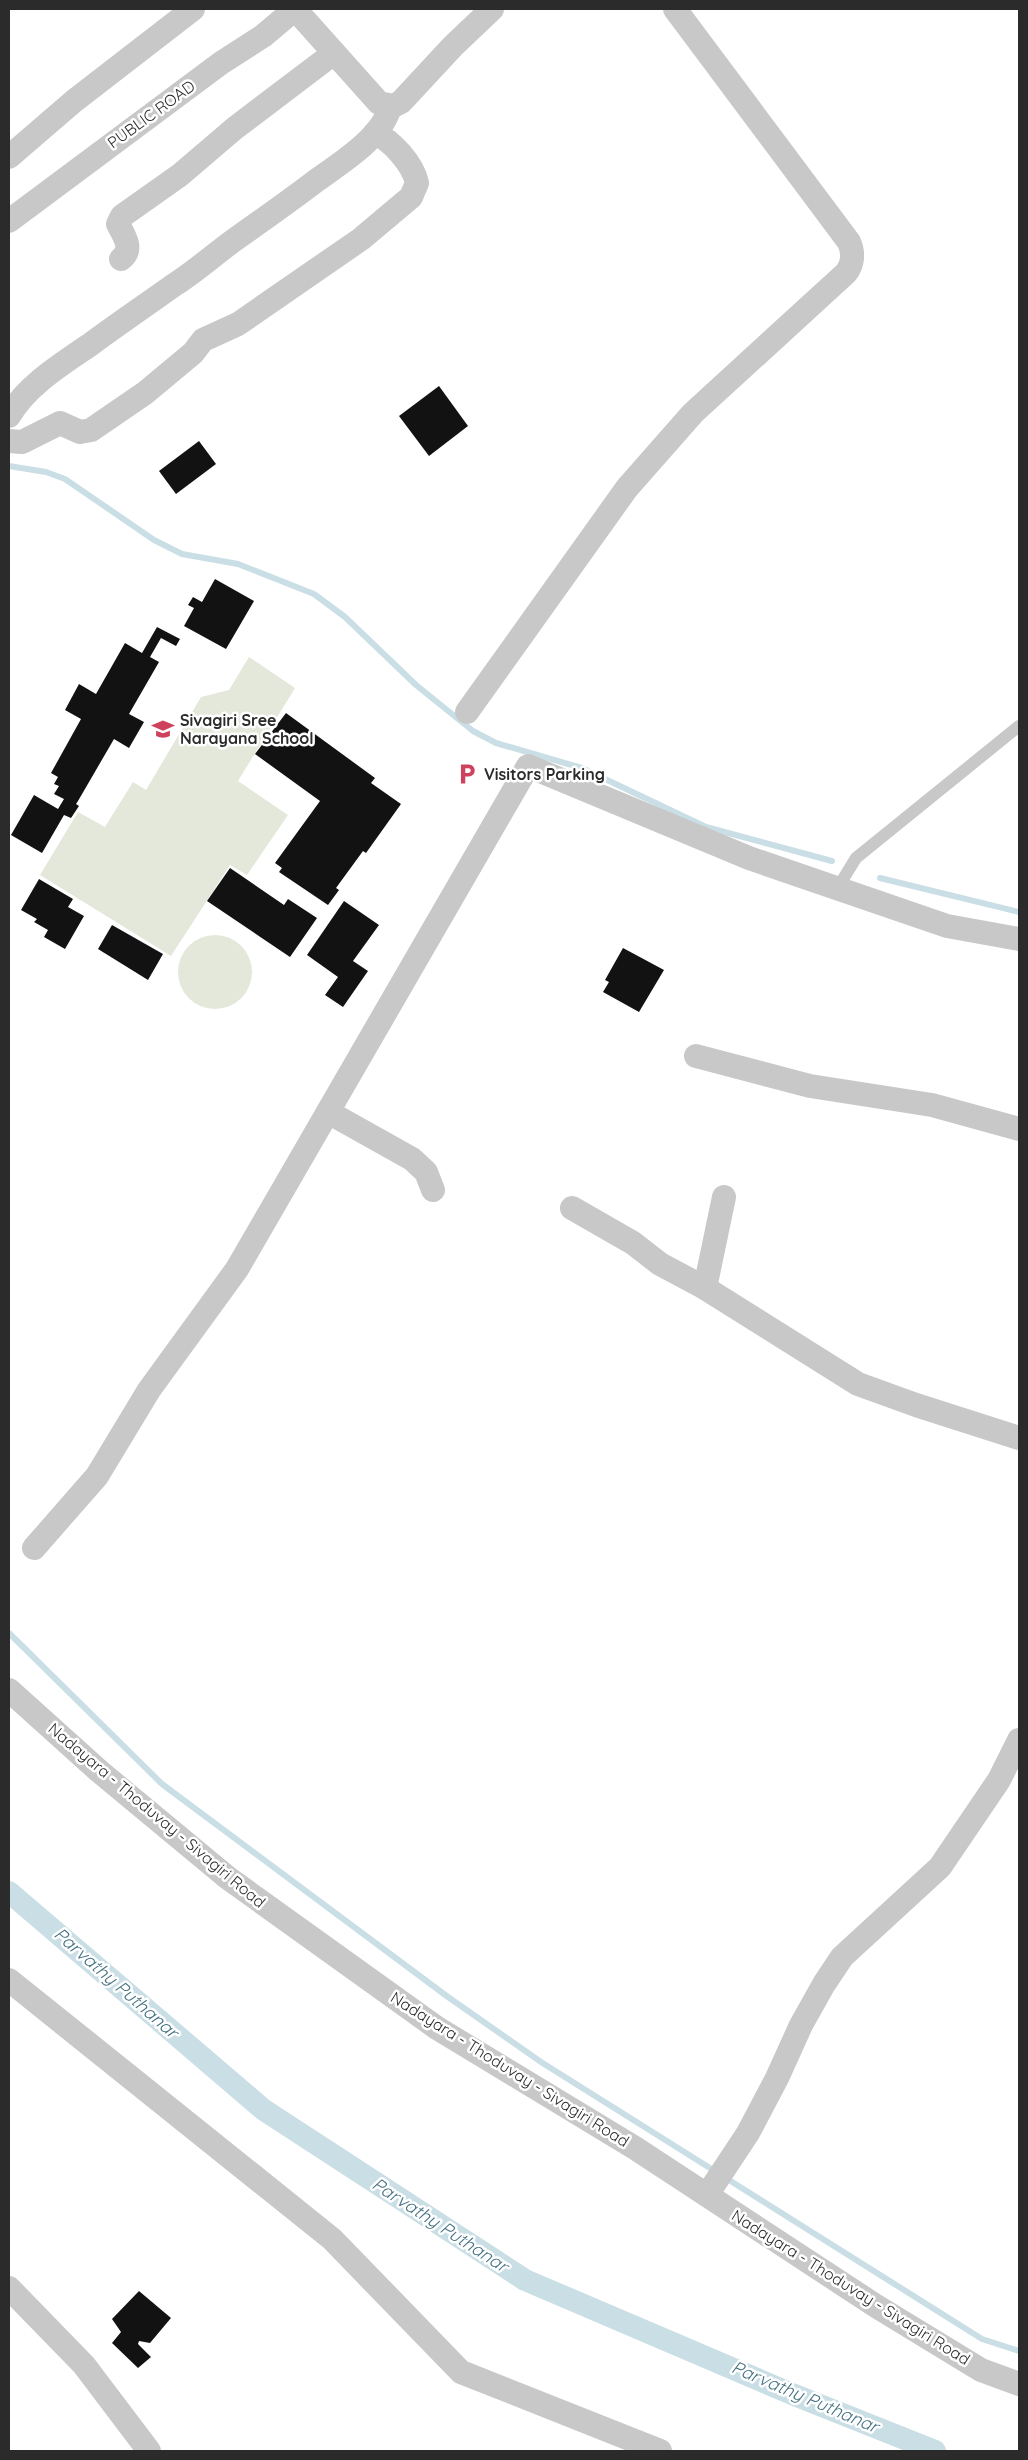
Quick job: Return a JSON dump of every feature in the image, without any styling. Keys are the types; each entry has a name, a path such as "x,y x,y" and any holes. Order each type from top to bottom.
{"street":[{"path":"9,157 74,102 193,9"},
{"name":"PUBLIC ROAD","path":"9,221 200,78 263,36 295,9 379,103 390,106"},
{"path":"9,416 21,400 62,364 141,306 174,285 281,209 347,158 375,133 385,120 390,106 401,102 492,9"},
{"path":"467,712 627,488 693,413 846,273 852,262 849,242 675,9"},
{"path":"121,259 126,254 128,246 118,224 122,216 180,175 211,148 334,53"},
{"path":"9,441 22,442 60,423 80,432 91,430 145,393 193,353 203,340 232,328 276,299 361,239 411,197 417,183 412,171 388,141 375,133"},
{"path":"34,1548 97,1476 149,1390 237,1269 528,766 749,858 947,926 1019,939"},
{"path":"696,1056 810,1086 932,1106 1019,1129"},
{"path":"328,1112 412,1159 426,1172 433,1190"},
{"path":"705,1288 724,1197"},
{"path":"572,1208 634,1243 660,1264 705,1288 858,1384 916,1406 1019,1438"},
{"name":"Nadayara - Thoduvay - Sivagiri Road","path":"9,1690 99,1771 228,1878 437,2028 635,2148 908,2326 981,2370 1019,2384"},
{"path":"707,2195 748,2132 777,2078 801,2025 828,1977 842,1957 940,1867 999,1780 1019,1740"},
{"path":"9,1980 332,2239 461,2372 660,2451"},
{"path":"13,2301 84,2365 149,2451"}],"lane":[{"path":"837,889 856,858 1019,726"}],"shaded area":[{"path":"249,657 295,688 238,781 288,815 247,875 230,865 171,956 40,875 78,812 105,827 133,782 146,790 201,697 229,690"},
{"path":"215,935 229,938 241,946 249,958 252,972 249,986 241,998 229,1006 215,1009 201,1006 189,998 181,986 178,972 181,958 189,946 201,938"}],"building":[{"path":"439,386 468,426 429,456 399,416"},
{"path":"199,441 216,464 176,494 159,471"},
{"path":"215,579 254,601 226,649 184,626 194,608 188,605 193,597 202,602"},
{"path":"157,627 180,639 176,646 161,638 150,657 159,662 129,714 144,722 129,748 114,739 76,804 79,806 71,818 64,815 42,853 11,835 34,795 58,809 64,799 54,794 59,786 54,784 58,777 51,773 81,719 65,710 79,684 96,694 125,643 142,653"},
{"path":"286,713 375,778 371,783 401,804 366,853 363,851 336,888 339,890 328,905 279,872 282,868 275,863 320,801 255,754"},
{"path":"230,868 284,905 288,899 317,918 290,957 207,901"},
{"path":"39,879 73,899 68,907 84,916 65,949 44,937 48,930 34,922 37,919 21,910"},
{"path":"344,901 379,925 353,961 368,971 343,1007 325,995 338,977 307,955"},
{"path":"112,925 163,954 148,980 98,949"},
{"path":"623,948 664,970 639,1012 603,992 609,982 605,980"},
{"path":"139,2291 171,2318 150,2343 139,2341 138,2344 151,2357 138,2368 112,2343 121,2332 112,2319"}],"waterway":[{"path":"9,466 46,472 65,479 154,540 182,554 238,564 314,594 345,617 416,685 473,731 496,743 582,768 706,827 832,861"},
{"path":"880,878 1019,912"},
{"path":"9,1633 162,1784 448,1997 541,2062 982,2339 1019,2351"},
{"name":"Parvathy Puthanar","path":"9,1892 264,2110 525,2280 792,2394 935,2451"}],"place":[{"name":"Sivagiri Sree Narayana School","path":"163,729"},
{"name":"Visitors Parking","path":"467,774"}]}
